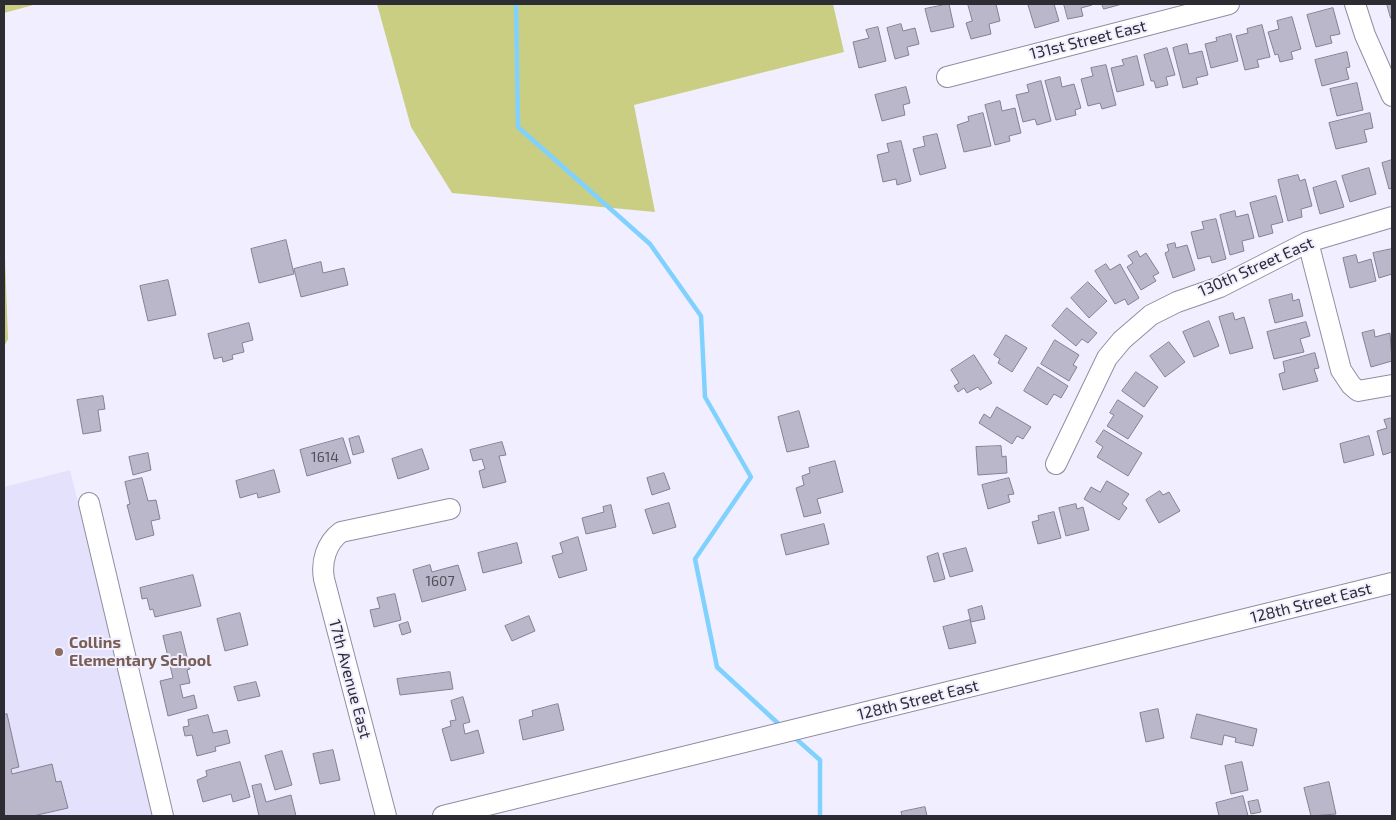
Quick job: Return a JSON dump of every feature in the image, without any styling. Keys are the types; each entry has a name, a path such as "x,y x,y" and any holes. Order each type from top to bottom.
{"street":[{"name":"131st Street East","path":"947,76 1229,4"},
{"path":"1355,4 1365,35 1392,96"},
{"name":"130th Street East","path":"1056,464 1107,358 1122,340 1162,308 1220,287 1308,242 1392,217"},
{"path":"1308,242 1341,370 1351,385 1358,391 1392,385"},
{"path":"89,503 163,816"},
{"name":"17th Avenue East","path":"386,816 324,579 323,562 330,542 341,532 450,509"},
{"name":"128th Street East","path":"443,816 1392,583"}],"shaded area":[{"name":"Collins Elementary School","path":"70,470 156,816 4,816 4,487"}],"green space":[{"path":"4,4 37,4 4,13"},
{"path":"377,4 833,4 844,52 634,105 655,212 452,193 411,127"},
{"path":"4,231 8,339 4,347"}],"building":[{"path":"949,4 954,27 931,32 925,9"},
{"path":"968,4 996,4 1000,21 989,24 991,34 971,39 966,23 972,21"},
{"path":"1054,4 1059,21 1035,28 1028,5"},
{"path":"1064,4 1092,5 1081,8 1083,16 1068,19"},
{"path":"1102,4 1122,4 1104,9"},
{"path":"1387,4 1392,4 1392,18 1391,18"},
{"path":"1333,8 1340,34 1330,36 1332,43 1316,47 1307,15"},
{"path":"1292,17 1301,49 1291,52 1293,59 1280,62 1278,54 1275,55 1268,32 1279,29 1277,21"},
{"path":"901,24 903,31 915,28 919,44 907,47 909,55 895,59 887,28"},
{"path":"1262,25 1270,57 1257,60 1259,67 1245,70 1236,36 1248,33 1247,29"},
{"path":"878,27 886,61 859,68 853,42 869,38 866,30"},
{"path":"1231,34 1238,61 1211,68 1205,44 1217,41 1216,38"},
{"path":"1187,44 1189,54 1202,51 1208,75 1196,78 1198,84 1183,88 1173,48"},
{"path":"1167,48 1175,75 1166,77 1168,85 1156,88 1154,81 1151,81 1144,55"},
{"path":"1347,52 1350,67 1346,68 1349,79 1322,86 1315,60"},
{"path":"1137,56 1144,85 1117,92 1111,68 1124,65 1122,60"},
{"path":"1106,65 1116,105 1102,109 1100,103 1088,106 1081,79 1093,76 1091,68"},
{"path":"1060,77 1062,87 1074,84 1081,108 1075,110 1076,115 1056,120 1045,81"},
{"path":"1041,81 1051,121 1037,125 1035,119 1023,122 1016,95 1029,92 1027,85"},
{"path":"1357,83 1363,110 1337,116 1330,89"},
{"path":"906,87 910,103 903,105 905,115 882,121 875,95"},
{"path":"1000,101 1002,111 1015,108 1021,133 1009,136 1010,141 995,145 985,105"},
{"path":"983,113 991,146 964,152 957,125 969,121 968,117"},
{"path":"1370,113 1373,128 1364,130 1367,142 1336,149 1329,123"},
{"path":"937,134 946,168 920,175 913,149 925,146 923,137"},
{"path":"901,141 911,181 897,185 896,179 883,182 877,155 889,152 887,144"},
{"path":"1392,160 1392,188 1389,189 1382,163"},
{"path":"1369,168 1376,194 1350,202 1342,176"},
{"path":"1298,175 1300,181 1305,179 1312,206 1301,209 1302,217 1288,221 1278,180"},
{"path":"1336,181 1344,207 1320,214 1313,188"},
{"path":"1276,196 1283,222 1271,225 1273,233 1259,237 1250,203"},
{"path":"1235,211 1236,217 1248,214 1254,238 1242,241 1244,251 1230,255 1220,215"},
{"path":"1216,219 1226,259 1212,263 1210,256 1198,259 1191,232 1204,229 1202,222"},
{"path":"286,240 294,274 259,283 251,249"},
{"path":"1175,243 1176,248 1187,245 1195,270 1173,278 1165,253 1169,251 1167,245"},
{"path":"1392,249 1392,274 1379,278 1373,253"},
{"path":"1137,251 1140,257 1146,253 1159,273 1153,276 1156,281 1141,290 1127,267 1133,263 1128,256"},
{"path":"1356,255 1358,263 1371,259 1376,281 1350,288 1343,258"},
{"path":"321,262 323,273 344,268 348,285 301,297 294,269"},
{"path":"1106,264 1110,270 1120,264 1139,298 1128,305 1125,299 1115,304 1095,271"},
{"path":"168,280 176,315 148,321 140,286"},
{"path":"1088,282 1107,301 1089,318 1071,298"},
{"path":"1292,294 1293,301 1299,299 1303,316 1275,323 1269,300"},
{"path":"1067,308 1097,333 1088,343 1082,339 1076,346 1052,326"},
{"path":"1233,313 1235,320 1244,317 1253,348 1230,354 1219,317"},
{"path":"1209,321 1219,346 1194,357 1183,332"},
{"path":"1306,322 1310,336 1300,339 1304,352 1274,359 1267,332"},
{"path":"249,323 253,340 242,343 244,352 232,355 233,359 223,362 222,357 214,359 208,334"},
{"path":"1374,330 1375,337 1390,333 1392,361 1371,367 1362,333"},
{"path":"1006,335 1027,348 1012,372 998,363 1000,359 994,355"},
{"path":"1055,340 1079,355 1073,365 1077,367 1069,381 1041,364"},
{"path":"1169,342 1185,362 1165,377 1150,356"},
{"path":"1315,353 1319,368 1314,369 1318,381 1283,390 1279,374 1285,372 1283,362"},
{"path":"974,355 992,383 980,390 978,387 967,393 964,388 958,392 954,386 959,383 951,370"},
{"path":"1038,367 1068,386 1061,398 1054,394 1047,405 1024,391"},
{"path":"1136,372 1158,387 1144,407 1122,391"},
{"path":"103,396 105,409 98,410 101,431 83,434 77,400"},
{"path":"1118,400 1143,416 1128,439 1107,426 1114,415 1110,413"},
{"path":"997,407 1031,427 1023,439 1017,436 1012,444 979,423 984,414 990,418"},
{"path":"799,411 809,447 787,452 778,417"},
{"path":"1392,418 1392,452 1383,455 1377,431 1387,428 1384,420"},
{"path":"1104,430 1142,453 1128,476 1097,457 1103,447 1096,442"},
{"path":"359,436 364,452 353,455 349,439"},
{"path":"1369,436 1374,455 1344,463 1340,444"},
{"path":"343,438 351,463 307,476 300,450"},
{"path":"502,442 506,455 499,456 506,482 483,488 479,471 485,469 482,459 473,461 470,450"},
{"path":"1001,446 1002,457 1006,456 1007,473 978,475 976,447"},
{"path":"422,449 429,469 398,479 392,459"},
{"path":"148,453 151,470 133,475 129,457"},
{"path":"835,461 843,492 817,499 821,513 804,517 796,488 804,485 802,476 810,473 809,468"},
{"path":"274,470 280,492 258,498 257,493 240,498 236,481"},
{"path":"664,473 670,489 652,495 647,478"},
{"path":"142,478 148,501 156,500 160,519 151,521 154,535 136,540 127,505 130,504 125,482"},
{"path":"1009,478 1014,494 1008,495 1010,502 988,509 982,485"},
{"path":"1107,481 1129,494 1122,504 1127,508 1119,520 1084,499 1091,487 1100,492"},
{"path":"1160,491 1163,495 1169,492 1180,511 1159,523 1146,500"},
{"path":"669,503 676,527 653,534 645,510"},
{"path":"1076,504 1077,509 1083,507 1089,530 1066,536 1059,508"},
{"path":"611,505 616,527 586,534 582,518 604,512 603,507"},
{"path":"1054,512 1061,538 1038,544 1032,522 1039,520 1038,516"},
{"path":"824,524 829,544 786,555 781,535"},
{"path":"578,537 587,570 559,578 552,556 563,553 560,543"},
{"path":"517,543 522,563 483,573 478,553"},
{"path":"966,548 973,571 950,577 943,554"},
{"path":"938,553 945,579 934,582 927,557"},
{"path":"430,565 432,572 458,565 466,590 422,602 413,570"},
{"path":"193,575 201,606 155,617 153,609 150,610 147,598 142,599 140,588"},
{"path":"395,594 401,620 374,627 370,610 380,608 377,598"},
{"path":"982,606 985,619 971,622 968,610"},
{"path":"240,613 248,645 225,651 217,619"},
{"path":"529,616 535,631 512,641 505,626"},
{"path":"970,620 976,643 949,649 943,627"},
{"path":"408,622 411,632 402,635 399,625"},
{"path":"181,632 190,669 187,670 190,683 180,685 183,698 194,695 197,708 168,716 160,681 173,678 163,636"},
{"path":"450,672 453,689 400,695 397,679"},
{"path":"256,682 260,696 238,701 234,687"},
{"path":"463,697 470,722 463,724 465,734 478,730 484,753 451,761 442,729 451,726 450,721 456,720 451,701"},
{"path":"558,704 564,730 523,740 519,720 533,716 532,711"},
{"path":"1158,709 1164,738 1146,742 1140,713"},
{"path":"7,714 19,767 11,769 12,774 52,764 56,782 61,781 68,808 33,816 4,816 4,715"},
{"path":"1197,714 1257,729 1253,746 1235,742 1236,738 1224,735 1222,745 1191,738"},
{"path":"208,715 213,733 227,730 230,743 215,747 216,751 197,756 192,735 185,736 183,727 189,726 188,720"},
{"path":"333,750 340,780 320,784 313,754"},
{"path":"282,751 292,785 275,790 265,756"},
{"path":"240,762 250,797 233,802 231,794 203,802 197,780 207,776 206,771"},
{"path":"1242,762 1248,790 1231,794 1225,766"},
{"path":"1329,782 1336,814 1311,816 1304,788"},
{"path":"261,784 266,802 291,795 296,816 259,816 252,786"},
{"path":"1243,796 1248,816 1219,816 1216,803"},
{"path":"1258,800 1261,812 1251,814 1248,802"},
{"path":"925,807 927,816 902,816 901,812"}],"waterway":[{"path":"516,4 518,127 650,244 701,316 705,397 751,477 695,559 717,667 782,727"},
{"path":"794,737 820,760 820,816"}],"place":[{"name":"Collins Elementary School","path":"59,652"}]}
